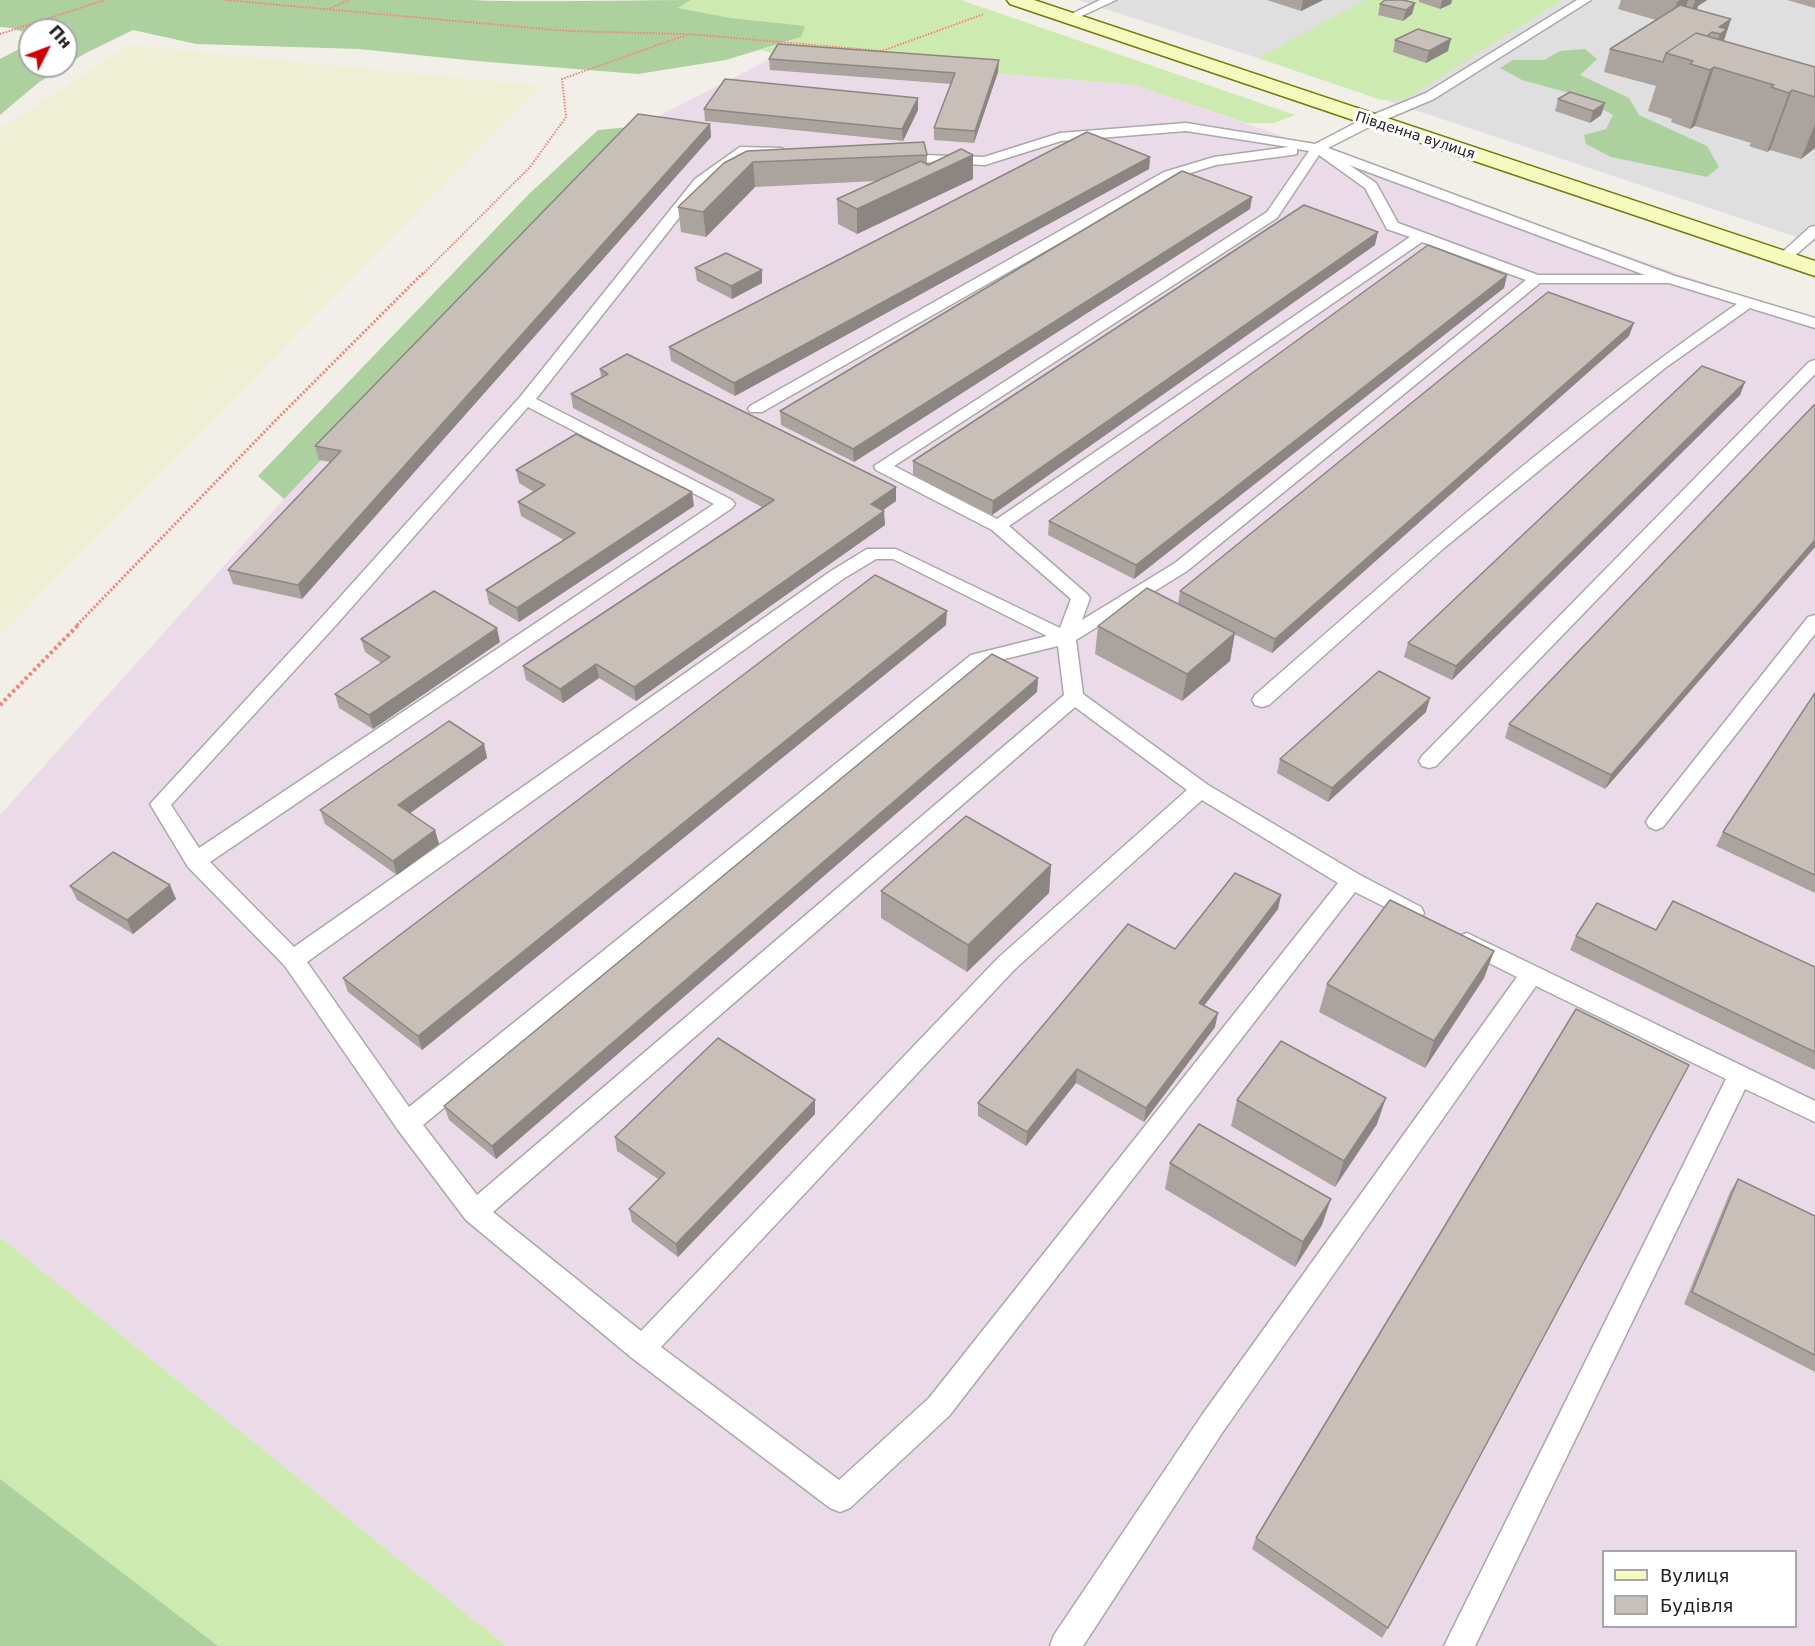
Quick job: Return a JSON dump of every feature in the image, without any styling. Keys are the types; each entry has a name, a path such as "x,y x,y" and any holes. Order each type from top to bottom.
{"street":[{"name":"Південна вулиця","path":"1018,1 1815,269"}],"lane":[{"path":"1069,18 1110,0"},
{"path":"756,409 1169,175 1214,161 1317,148 1370,121 1430,96 1585,0"},
{"path":"889,156 985,160 1060,137 1186,127 1317,148 1670,279 1815,323"},
{"path":"1317,148 1371,186 1392,226 1420,237 1536,279 1670,279"},
{"path":"1317,148 1272,215 882,466 998,526 1082,598 1066,638 1074,697 1202,790 1352,881 1432,923"},
{"path":"793,152 746,150 700,182 526,400 330,620 160,804 196,861 293,960 407,1123 475,1212 642,1349 840,1498 939,1407 1352,881"},
{"path":"1784,258 1815,230"},
{"path":"998,526 1420,237"},
{"path":"407,1123 978,658 1066,638 1181,567 1536,279"},
{"path":"1262,700 1456,529 1659,365 1748,303"},
{"path":"1429,761 1815,365"},
{"path":"196,861 726,504 526,400"},
{"path":"293,960 837,575 873,553 896,554 1066,638"},
{"path":"1656,822 1815,621"},
{"path":"475,1212 1074,697"},
{"path":"642,1349 1006,964 1202,790"},
{"path":"1452,934 1815,1112"},
{"path":"1065,1646 1212,1424 1532,974"},
{"path":"1459,1646 1740,1075"}],"path":[{"path":"0,34 105,0"},
{"path":"225,0 567,31 689,34 882,51 1018,1"},
{"path":"328,9 349,0"},
{"path":"0,705 272,424 530,167 567,117 562,79 689,34"}],"shaded area":[{"path":"1077,0 1815,0 1815,243 1258,58"},
{"path":"778,55 1135,85 1815,321 1815,1646 506,1646 0,1237 0,815 319,460 639,126"}],"green space":[{"path":"0,0 691,0 678,8 731,18 805,26 801,37 726,60 638,74 359,49 196,44 133,30 78,58 78,18 18,18 18,30 0,27"},
{"path":"691,0 961,0 1295,115 1274,123 1246,123 1135,85 778,55 760,50 801,37 731,18 678,8"},
{"path":"1365,0 1562,0 1404,100 1381,100 1258,58"},
{"path":"129,45 542,86 0,635 0,129"},
{"path":"18,49 18,78 46,78 0,115 0,59"},
{"path":"1585,49 1597,59 1580,75 1629,98 1639,115 1707,146 1719,167 1707,177 1611,157 1586,144 1584,135 1606,129 1613,115 1577,95 1522,80 1500,68 1513,60 1544,60 1560,51"},
{"path":"639,126 284,499 258,476 529,194 598,130"},
{"path":"0,1237 506,1646 0,1646"},
{"path":"0,1479 218,1646 0,1646"}],"building":[{"path":"1385,0 1415,3 1406,10 1380,4"},
{"path":"1680,5 1731,19 1719,27 1727,29 1720,34 1712,32 1707,36 1696,33 1666,53 1663,62 1610,49"},
{"path":"1418,29 1451,39 1429,51 1395,40"},
{"path":"1696,33 1815,67 1815,97 1792,90 1789,93 1771,87 1774,85 1714,67 1710,70 1690,64 1693,61 1666,53"},
{"path":"778,44 999,60 975,131 934,128 955,73 769,59"},
{"path":"725,79 918,98 902,129 704,109"},
{"path":"1570,92 1605,103 1593,111 1558,99"},
{"path":"638,114 710,124 298,585 228,570 341,451 315,446"},
{"path":"1087,132 1150,157 734,383 669,347"},
{"path":"924,142 927,155 753,162 703,212 678,207 724,163 747,151"},
{"path":"961,149 973,155 857,209 837,199 921,161 928,165"},
{"path":"1182,171 1252,197 853,449 780,411"},
{"path":"1304,205 1378,232 993,501 913,461"},
{"path":"1428,245 1507,275 1136,565 1049,521"},
{"path":"726,253 762,270 731,286 695,268"},
{"path":"1548,292 1634,323 1275,639 1180,591"},
{"path":"627,354 896,487 871,504 884,511 634,687 596,664 560,689 523,666 774,500 571,394 608,374 600,369"},
{"path":"1702,366 1745,382 1456,666 1408,643"},
{"path":"1814,405 1815,540 1611,775 1509,724"},
{"path":"576,434 692,492 517,608 486,590 575,533 518,502 545,485 516,470"},
{"path":"875,575 947,611 418,1036 343,978"},
{"path":"1147,588 1235,633 1187,674 1098,626"},
{"path":"434,591 497,628 369,715 335,694 390,657 361,639"},
{"path":"992,654 1038,678 492,1146 444,1106"},
{"path":"1379,671 1430,698 1332,788 1280,759"},
{"path":"1815,693 1815,875 1723,832"},
{"path":"449,721 484,744 398,805 435,830 393,861 320,810"},
{"path":"966,816 1051,865 968,945 881,891"},
{"path":"113,852 170,885 127,920 70,886"},
{"path":"1235,873 1281,895 1199,1003 1218,1013 1146,1108 1077,1069 1027,1132 978,1103 1128,924 1175,949"},
{"path":"1390,900 1494,951 1434,1041 1327,984"},
{"path":"1673,901 1815,967 1815,1052 1576,936 1597,903 1656,930"},
{"path":"1576,1009 1689,1065 1388,1628 1256,1538"},
{"path":"718,1038 815,1100 676,1244 629,1209 665,1173 615,1137"},
{"path":"1281,1041 1386,1098 1344,1161 1237,1100"},
{"path":"1199,1124 1331,1199 1303,1242 1170,1163"},
{"path":"1738,1179 1815,1216 1815,1355 1692,1292"}]}
